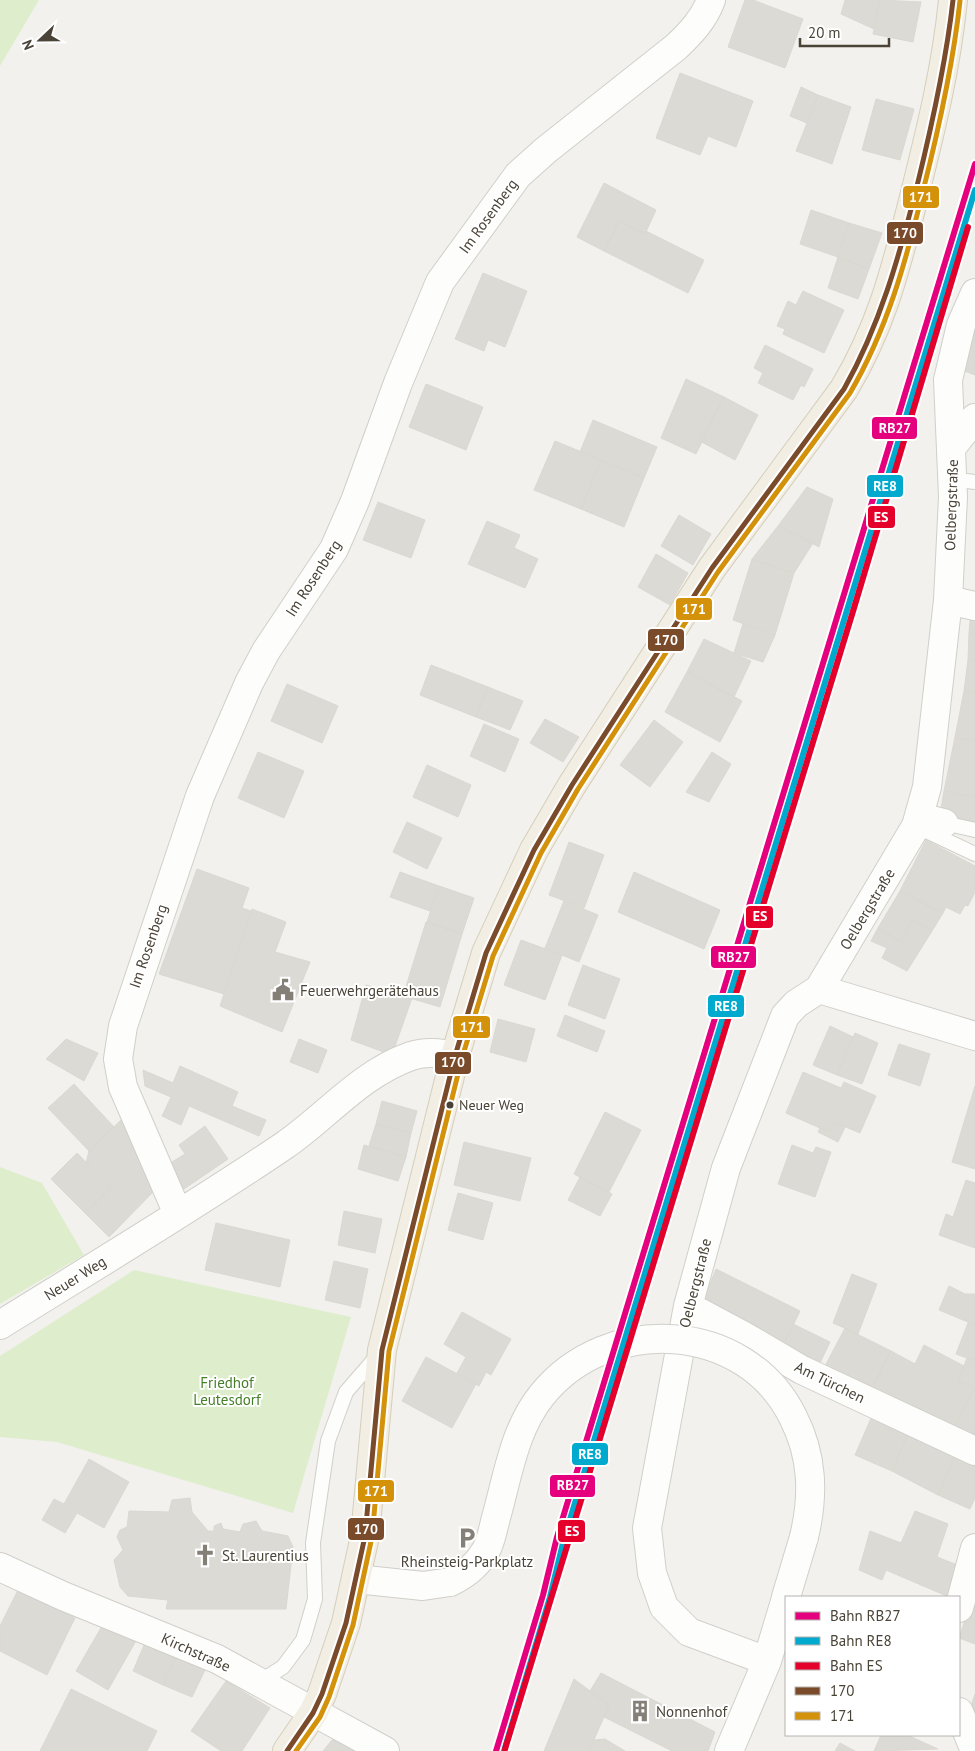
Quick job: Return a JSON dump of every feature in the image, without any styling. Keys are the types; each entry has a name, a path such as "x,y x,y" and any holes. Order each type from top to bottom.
{"main road":[{"path":"288,1751 313,1713 336,1658 356,1579 369,1495 382,1350 455,1056 474,988 501,918 534,850 572,784 712,568 844,389 860,362 881,316 897,265 937,106 947,55 953,0"}],"street":[{"name":"Im Rosenberg","path":"178,1214 123,1087 118,1059 130,1002 200,796 249,683 266,651 334,549 355,501 398,382 440,282 518,175 546,150 676,47 706,13 711,0"},
{"name":"Oelbergstraße","path":"785,1600 767,1661 689,1632 664,1607 652,1573 647,1528 688,1306 726,1168 777,1034 785,1016 796,1004 819,989 926,822 927,788 948,600 964,480 952,447 948,380 961,325 975,293"},
{"path":"952,447 975,418"},
{"path":"948,600 975,606"},
{"path":"819,989 975,1036"},
{"name":"Neuer Weg","path":"0,1325 178,1214 297,1136 342,1097 370,1077 411,1056 434,1051 455,1056"},
{"name":"Am Türchen","path":"688,1306 802,1370 975,1452"},
{"name":"Oelbergstraße","path":"356,1579 423,1586 450,1582 471,1570 488,1546 518,1437 528,1415 541,1395 558,1377 591,1354 621,1342 645,1338 668,1338 694,1341 718,1349 740,1361 760,1376 778,1394 792,1415 803,1438 810,1462 812,1488 810,1513 786,1596"},
{"path":"960,1604 975,1548"},
{"name":"Kirchstraße","path":"0,1567 62,1596 216,1659 385,1751"},
{"path":"729,1751 767,1661"},
{"path":"960,1715 974,1751"}],"lane":[{"path":"926,822 975,830"},
{"path":"926,822 975,854"},
{"path":"259,1682 283,1667 303,1640 315,1599 313,1543 328,1441 346,1392 382,1350"}],"green space":[{"path":"0,0 39,0 0,66"},
{"path":"0,1167 42,1183 84,1255 0,1304"},
{"name":"Friedhof Leutesdorf","path":"134,1270 351,1317 293,1513 57,1442 0,1437 0,1356"}],"building":[{"path":"745,0 753,0 803,19 785,68 728,47"},
{"path":"845,0 880,0 874,29 841,14"},
{"path":"880,0 921,2 913,42 873,34"},
{"path":"680,73 753,101 736,147 708,136 700,155 656,138"},
{"path":"801,87 818,95 807,123 790,116"},
{"path":"818,95 851,107 832,164 796,151"},
{"path":"876,99 914,109 900,160 862,150"},
{"path":"604,183 656,210 645,234 619,221 604,251 577,237"},
{"path":"811,210 849,223 838,257 800,244"},
{"path":"619,221 645,234 646,231 704,260 688,293 604,251"},
{"path":"849,223 882,233 869,269 838,257"},
{"path":"838,257 869,269 858,299 828,288"},
{"path":"483,273 527,291 505,347 488,340 484,351 455,339"},
{"path":"803,291 844,310 824,353 783,334 785,329 777,326 788,301 796,305"},
{"path":"975,312 975,375 959,369"},
{"path":"765,345 813,369 804,387 801,385 793,400 758,383 763,373 754,368"},
{"path":"686,379 724,397 696,454 661,438"},
{"path":"426,384 483,407 466,450 409,427"},
{"path":"724,397 758,415 735,460 700,441"},
{"path":"593,420 657,447 644,478 580,452"},
{"path":"555,441 601,460 581,509 534,490"},
{"path":"601,460 644,478 624,527 581,509"},
{"path":"807,487 833,499 819,547 778,526"},
{"path":"378,502 425,520 411,558 363,540"},
{"path":"679,515 711,534 693,565 661,546"},
{"path":"487,521 520,535 514,548 538,559 525,588 468,564"},
{"path":"778,526 813,543 794,573 752,559"},
{"path":"656,554 688,573 670,605 638,587"},
{"path":"752,559 794,573 775,635 733,620"},
{"path":"971,611 975,611 975,634 969,633"},
{"path":"743,624 775,635 763,662 734,653"},
{"path":"969,633 975,634 975,661 968,660"},
{"path":"704,639 751,661 734,697 687,672"},
{"path":"968,660 975,661 975,693 964,691"},
{"path":"431,665 488,687 476,717 420,695"},
{"path":"687,672 742,701 720,742 665,712"},
{"path":"287,684 338,706 322,743 271,721"},
{"path":"488,687 523,701 510,730 476,717"},
{"path":"964,691 975,693 975,741 955,737"},
{"path":"545,719 579,737 563,762 530,743"},
{"path":"654,720 683,742 650,787 620,765"},
{"path":"484,724 519,739 505,772 470,756"},
{"path":"955,737 975,741 975,797 944,791"},
{"path":"258,752 304,771 284,818 238,798"},
{"path":"712,752 731,764 709,802 686,792"},
{"path":"427,765 471,785 458,817 413,797"},
{"path":"944,791 975,797 975,822 940,815"},
{"path":"407,822 442,838 427,869 393,852"},
{"path":"926,840 975,866 975,892 968,906 965,905 960,914 946,907 943,913 900,891"},
{"path":"569,842 604,855 584,908 549,895"},
{"path":"197,869 249,888 242,908 251,911 224,994 159,974"},
{"path":"400,872 439,886 430,911 390,897"},
{"path":"634,872 720,910 704,949 618,912"},
{"path":"439,886 474,898 462,934 427,922"},
{"path":"900,891 943,913 932,931 912,920 900,941 878,928"},
{"path":"564,901 598,915 579,962 545,948"},
{"path":"252,909 286,922 275,952 310,962 282,1032 220,1006"},
{"path":"912,920 932,931 907,971 882,958 887,948 871,941 878,928 900,941"},
{"path":"426,922 462,934 440,1007 403,996"},
{"path":"521,940 562,955 545,1000 504,985"},
{"path":"583,965 620,979 605,1019 568,1005"},
{"path":"366,985 412,998 392,1055 351,1040"},
{"path":"565,1015 605,1031 597,1052 557,1036"},
{"path":"498,1019 535,1029 526,1062 490,1052"},
{"path":"830,1026 853,1037 837,1075 813,1065"},
{"path":"855,1033 878,1043 862,1084 837,1075"},
{"path":"66,1039 98,1053 84,1081 46,1059"},
{"path":"299,1039 327,1050 318,1073 290,1062"},
{"path":"899,1044 930,1054 920,1086 888,1075"},
{"path":"180,1066 238,1092 232,1106 266,1120 259,1136 189,1106 181,1125 162,1116 171,1097 145,1086 143,1070 173,1083"},
{"path":"803,1072 841,1088 844,1082 876,1096 860,1133 834,1122 829,1132 786,1113"},
{"path":"74,1084 114,1127 89,1151 48,1108"},
{"path":"975,1086 975,1169 952,1162"},
{"path":"382,1101 417,1111 411,1133 376,1124"},
{"path":"605,1112 641,1130 609,1192 574,1174"},
{"path":"122,1119 156,1189 109,1237 85,1213 111,1188 86,1163 89,1151"},
{"path":"834,1122 845,1127 838,1142 818,1132 820,1128 829,1132"},
{"path":"376,1124 411,1133 406,1157 369,1146"},
{"path":"205,1126 228,1159 184,1189 167,1165 185,1154 179,1145"},
{"path":"464,1142 531,1158 520,1201 454,1185"},
{"path":"364,1145 406,1157 398,1181 358,1169"},
{"path":"792,1145 813,1153 816,1147 831,1152 815,1197 778,1184"},
{"path":"77,1153 111,1188 85,1213 51,1179"},
{"path":"580,1177 612,1194 600,1216 568,1200"},
{"path":"966,1180 975,1183 975,1248 939,1235 946,1214 953,1217"},
{"path":"458,1193 493,1203 483,1240 448,1230"},
{"path":"344,1211 382,1219 375,1253 338,1245"},
{"path":"216,1223 290,1240 280,1287 205,1270"},
{"path":"334,1261 368,1269 360,1308 325,1300"},
{"path":"716,1269 800,1311 783,1346 701,1305"},
{"path":"852,1274 877,1284 858,1334 833,1323"},
{"path":"949,1286 965,1294 975,1294 975,1325 939,1310"},
{"path":"462,1312 511,1339 491,1375 486,1372 479,1386 457,1373 466,1357 444,1344"},
{"path":"968,1323 975,1325 975,1361 956,1354"},
{"path":"793,1324 830,1342 819,1365 783,1346"},
{"path":"845,1328 891,1351 870,1393 823,1370"},
{"path":"924,1345 964,1366 958,1381 974,1388 953,1430 870,1393 891,1351 915,1364"},
{"path":"426,1357 476,1384 452,1428 402,1401"},
{"path":"967,1358 975,1361 975,1388 958,1381"},
{"path":"975,1388 975,1441 953,1430"},
{"path":"872,1416 909,1432 892,1471 855,1455"},
{"path":"909,1432 956,1454 938,1495 892,1471"},
{"path":"956,1454 975,1463 975,1498 970,1509 938,1495"},
{"path":"89,1459 129,1482 104,1528 77,1513 65,1533 42,1520 54,1499 64,1504"},
{"name":"St. Laurentius","path":"190,1498 192,1512 208,1531 214,1531 214,1526 221,1523 223,1529 240,1532 243,1524 256,1521 262,1531 288,1536 293,1547 286,1609 166,1609 168,1600 128,1596 120,1587 114,1560 123,1550 117,1537 120,1530 127,1527 129,1511 169,1512 172,1500"},
{"path":"915,1511 948,1524 937,1557 965,1568 950,1596 886,1570 882,1580 859,1570 870,1531 901,1543"},
{"path":"18,1590 75,1618 47,1675 0,1651 0,1626"},
{"path":"971,1602 975,1604 975,1644 960,1638"},
{"path":"105,1621 137,1639 108,1690 76,1671"},
{"path":"145,1643 176,1656 163,1685 133,1671"},
{"path":"176,1656 205,1670 192,1697 163,1685"},
{"name":"Nonnenhof","path":"601,1673 715,1732 708,1751 672,1751 604,1717 609,1705 590,1691"},
{"path":"574,1679 609,1705 589,1751 544,1751"},
{"path":"226,1681 270,1708 242,1751 221,1751 191,1731"},
{"path":"71,1689 157,1731 147,1751 40,1751"},
{"path":"975,1694 975,1711 970,1709"},
{"path":"881,1736 909,1736 938,1749 874,1751"},
{"path":"339,1739 366,1751 323,1751 332,1740"},
{"path":"605,1739 625,1751 589,1751 594,1740"},
{"path":"840,1743 855,1751 835,1751"}],"rail line":[{"name":"RB27","path":"496,1751 543,1595 557,1537 975,164"},
{"name":"RE8","path":"504,1751 550,1597 564,1539 975,190"},
{"name":"ES","path":"505,1749 854,608 968,227"}],"transit line":[{"name":"170","path":"287,1751 313,1713 322,1694 346,1623 365,1536 382,1350 455,1056 486,953 534,850 572,785 712,568 844,389 857,365 887,290 910,212 938,94 953,0"},
{"name":"171","path":"296,1751 320,1717 329,1697 353,1625 372,1537 389,1351 462,1058 493,956 541,853 578,789 718,572 850,393 875,345 902,269 935,144 954,49 960,1"}],"place":[{"name":"Feuerwehrgerätehaus","path":"283,990"},
{"name":"Neuer Weg","path":"450,1105"},
{"name":"Rheinsteig-Parkplatz","path":"467,1538"},
{"name":"St. Laurentius","path":"205,1555"},
{"name":"Nonnenhof","path":"640,1711"}]}
